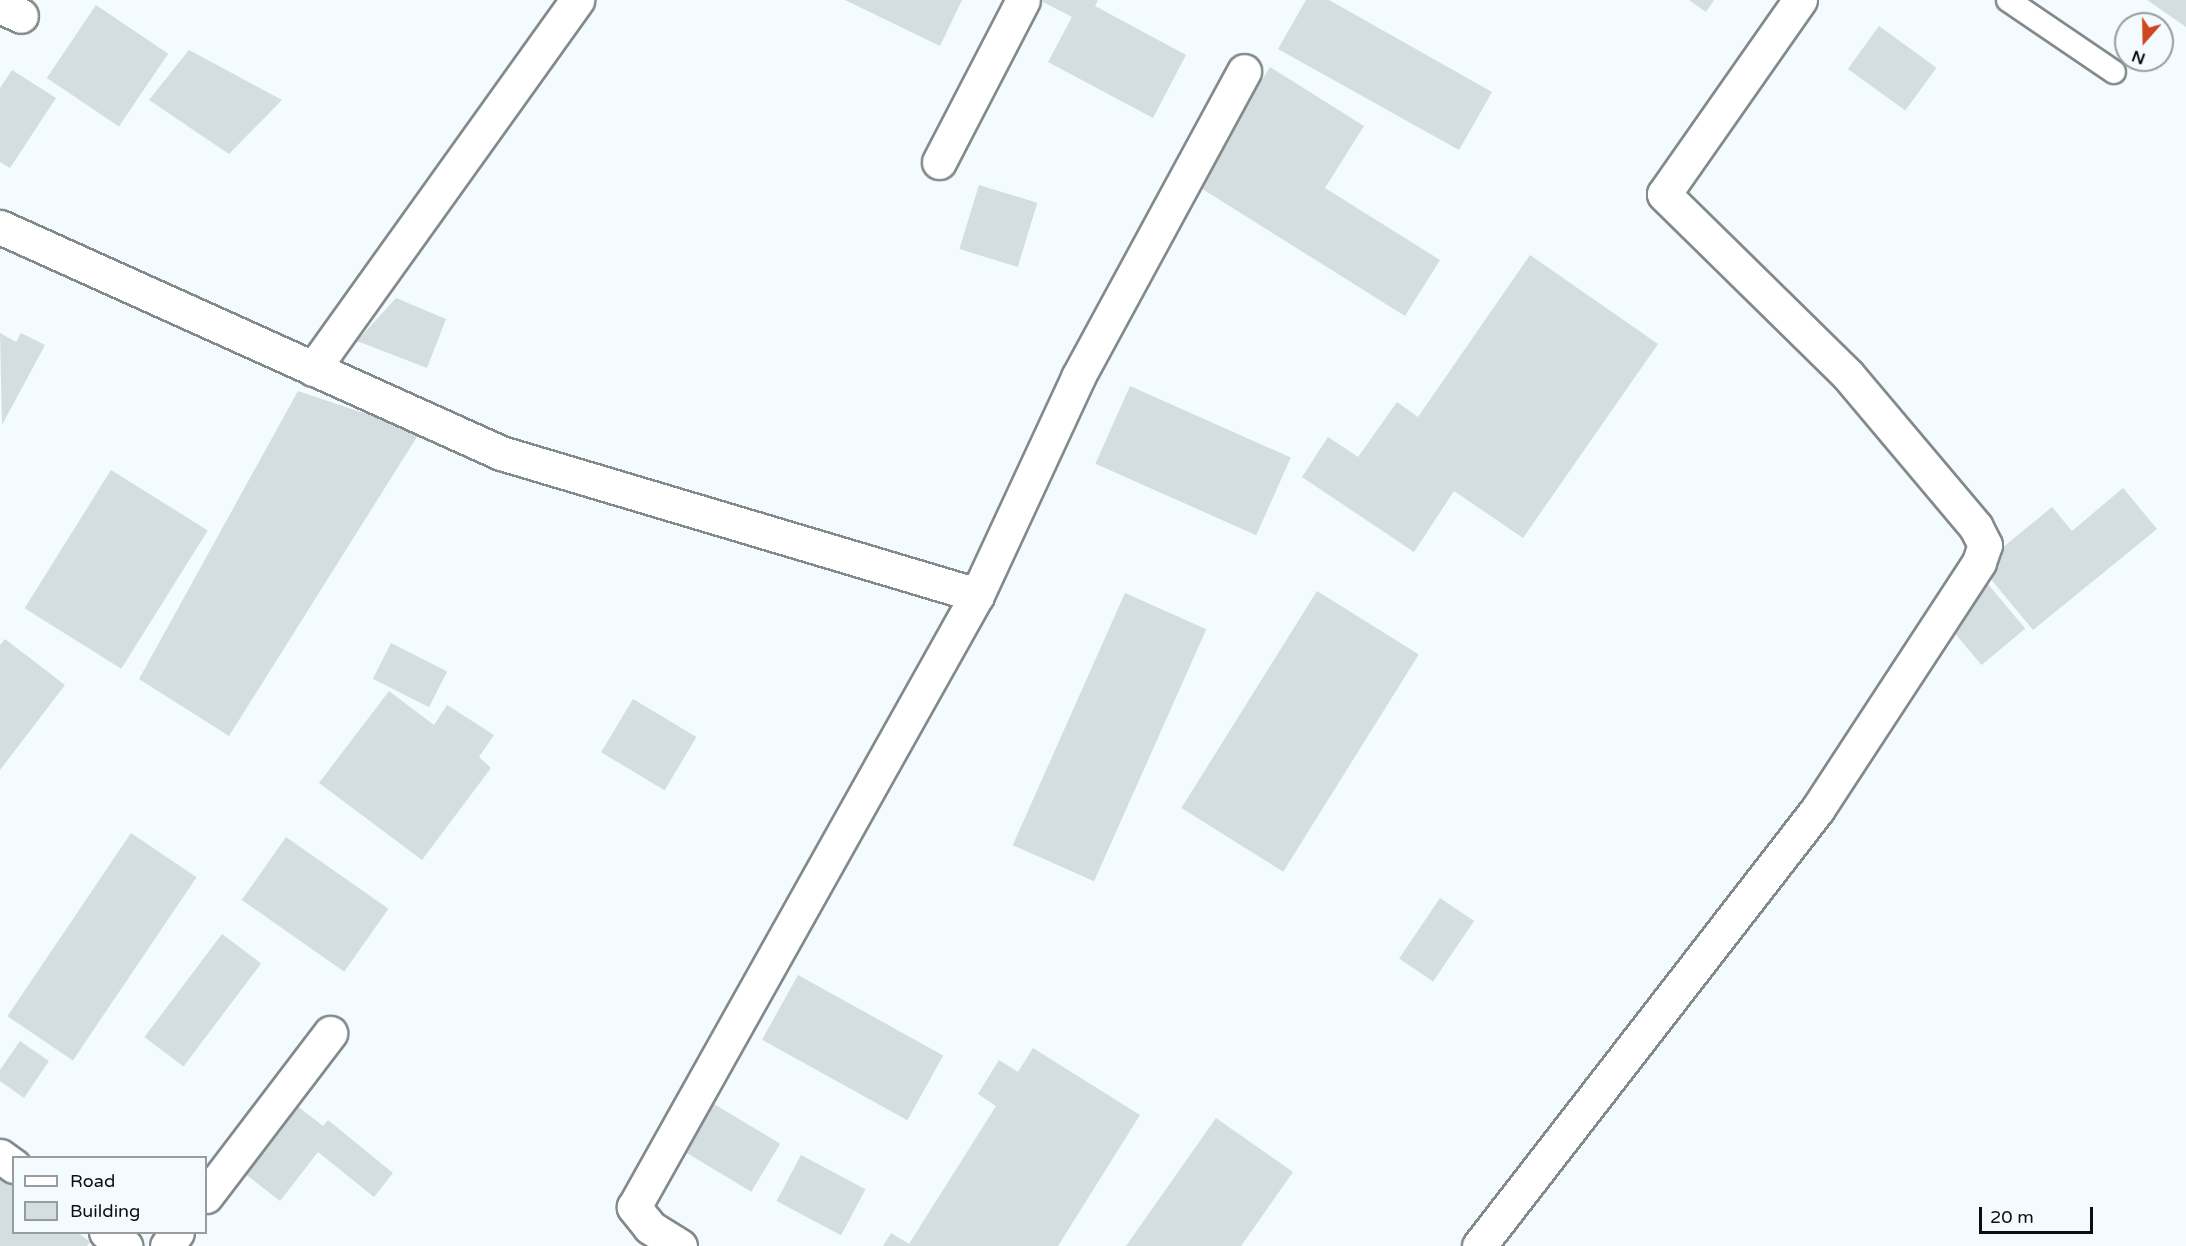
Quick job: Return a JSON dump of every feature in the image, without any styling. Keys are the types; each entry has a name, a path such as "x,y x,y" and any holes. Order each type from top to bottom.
{"street":[{"path":"314,369 577,0"},
{"path":"939,162 1023,0"},
{"path":"1479,1246 1817,810 1979,562 1985,545 1976,527 1848,375 1664,194 1800,0"},
{"path":"680,1246 650,1227 634,1207 977,595 1078,377 1244,71"},
{"path":"0,227 501,453 977,595"},
{"path":"207,1195 330,1033"},
{"path":"107,1234 125,1246"},
{"path":"167,1246 176,1234"}],"lane":[{"path":"2008,0 2114,72"}],"building":[{"path":"845,0 962,0 940,46"},
{"path":"1039,0 1098,0 1095,6 1186,55 1153,118 1048,62 1072,17"},
{"path":"1306,0 1329,0 1492,92 1459,150 1278,49"},
{"path":"1689,0 1714,0 1706,12"},
{"path":"2147,0 2186,0 2186,27 2174,19 2174,12 2164,12"},
{"path":"96,5 168,54 119,127 47,78"},
{"path":"1879,26 1936,68 1905,111 1848,69"},
{"path":"189,50 282,100 229,154 149,100"},
{"path":"1270,67 1364,126 1325,188 1440,260 1405,316 1196,185"},
{"path":"12,70 56,98 10,168 0,162 0,88"},
{"path":"979,185 1037,203 1018,267 959,249"},
{"path":"1530,255 1658,344 1523,538 1454,491 1414,552 1302,477 1328,437 1358,457 1397,402 1418,417"},
{"path":"396,298 446,319 427,368 357,341"},
{"path":"0,333 16,342 21,333 45,345 2,425"},
{"path":"1130,386 1291,458 1256,535 1095,464"},
{"path":"298,391 420,432 229,736 139,679"},
{"path":"111,470 208,530 121,669 25,608"},
{"path":"2123,488 2157,529 2033,630 1980,566 2052,507 2072,531"},
{"path":"1977,571 2025,628 1982,665 1933,608"},
{"path":"1317,591 1419,655 1283,872 1181,808"},
{"path":"1125,593 1206,629 1094,881 1013,845"},
{"path":"5,639 65,685 0,770 0,645"},
{"path":"391,643 447,672 429,707 373,679"},
{"path":"389,691 434,725 447,705 494,735 479,757 491,768 422,860 319,783"},
{"path":"633,699 696,737 664,790 601,752"},
{"path":"131,833 196,877 73,1060 7,1016"},
{"path":"286,837 388,909 344,972 242,900"},
{"path":"1440,898 1474,921 1433,981 1399,959"},
{"path":"222,934 261,963 183,1067 144,1037"},
{"path":"798,975 943,1055 907,1120 762,1040"},
{"path":"20,1041 49,1061 24,1098 0,1081 0,1070"},
{"path":"1033,1048 1140,1115 1058,1246 883,1246 891,1233 909,1244 996,1106 978,1094 999,1060 1018,1072"},
{"path":"709,1101 780,1144 751,1192 680,1149"},
{"path":"292,1102 323,1126 328,1120 393,1173 374,1197 318,1152 280,1201 239,1169"},
{"path":"1216,1118 1293,1172 1241,1246 1126,1246"},
{"path":"801,1155 865,1189 841,1235 777,1201"},
{"path":"0,1172 12,1181 12,1234 80,1234 90,1242 87,1246 0,1246"}]}
